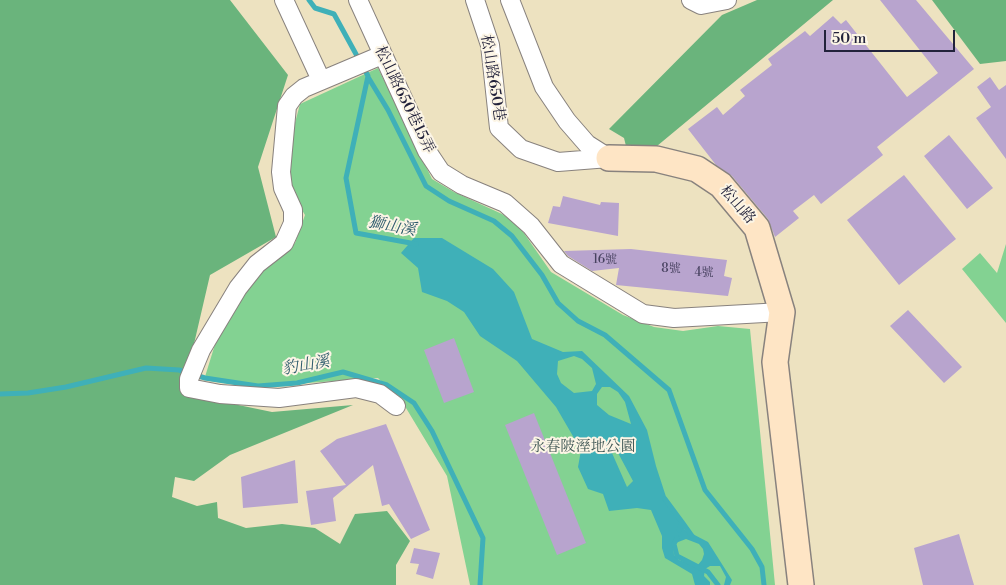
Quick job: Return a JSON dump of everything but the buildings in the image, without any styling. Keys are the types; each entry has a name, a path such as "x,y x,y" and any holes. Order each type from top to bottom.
{"street":[{"path":"284,0 321,80"},
{"name":"松山路650巷15弄","path":"358,0 382,55 404,115 441,172 505,204 531,226 561,264 643,314 674,318 782,312"},
{"name":"松山路650巷","path":"475,0 490,45 500,128 521,149 558,162 609,158"},
{"path":"510,0 544,87 567,121 587,144 609,158"},
{"path":"692,0 700,5 727,0"},
{"path":"382,55 321,80 294,96 288,106 281,172 283,188 293,210 293,224 284,243 257,264 238,288 191,373 189,388 220,394 279,398 356,388 380,394 396,406 392,389"},
{"name":"松山路","path":"609,158 656,159 697,169 721,184 757,228 782,312 775,362 801,585"}],"green space":[{"path":"0,0 230,0 288,75 258,167 276,237 210,275 187,374 195,396 272,412 353,405 230,455 194,481 175,477 172,497 197,506 217,502 218,518 246,528 282,524 315,528 340,544 355,514 387,511 410,541 396,565 396,585 0,585"},
{"path":"757,0 833,0 657,146 627,150 624,138 609,129 722,15"},
{"path":"932,0 1006,0 1006,61 980,64"},
{"name":"永春陂溼地公園","path":"378,68 432,179 454,192 502,214 519,226 551,272 623,315 654,327 683,331 718,326 750,329 775,585 470,585 447,476 406,408 378,378 250,387 204,380 225,312 244,287 295,243 305,215 288,187 284,164 300,104"},
{"path":"1006,244 1006,323 962,269 980,253 997,273"}],"water":[{"path":"414,238 442,238 493,269 514,292 532,339 563,352 582,351 629,396 647,430 669,506 685,530 708,542 732,580 730,585 724,585 726,577 720,566 710,566 705,569 704,576 710,582 710,585 695,585 692,574 665,558 662,548 662,536 651,510 637,508 609,511 603,494 588,489 578,467 581,450 556,407 517,361 480,336 464,312 447,301 422,292 418,268 401,253","holes":["574,356 582,359 592,368 596,384 592,391 574,393 561,383 557,374 558,361","602,387 610,387 618,392 625,402 631,424 609,415 597,405 597,394","617,451 633,481 627,487 612,453","686,539 699,544 704,554 702,560 697,566 679,560 674,555 673,544"]}],"waterway":[{"name":"獅山溪","path":"309,0 315,8 334,14 368,76 346,178 356,233 416,244"},
{"path":"368,77 388,110 426,186 449,201 494,221 512,236 542,275 558,303 578,321 605,335 669,390 705,490 752,549 762,567 764,585"},
{"name":"豹山溪","path":"0,394 28,393 66,387 146,368 179,370 205,378 258,386 297,383 343,372 387,385 414,403 432,431 483,538 480,585"},
{"name":"獅山溪","path":"665,499 682,522 679,530"},
{"name":"獅山溪","path":"682,522 692,536"},
{"name":"獅山溪","path":"677,538 674,544 677,556 708,572 718,585"}]}
